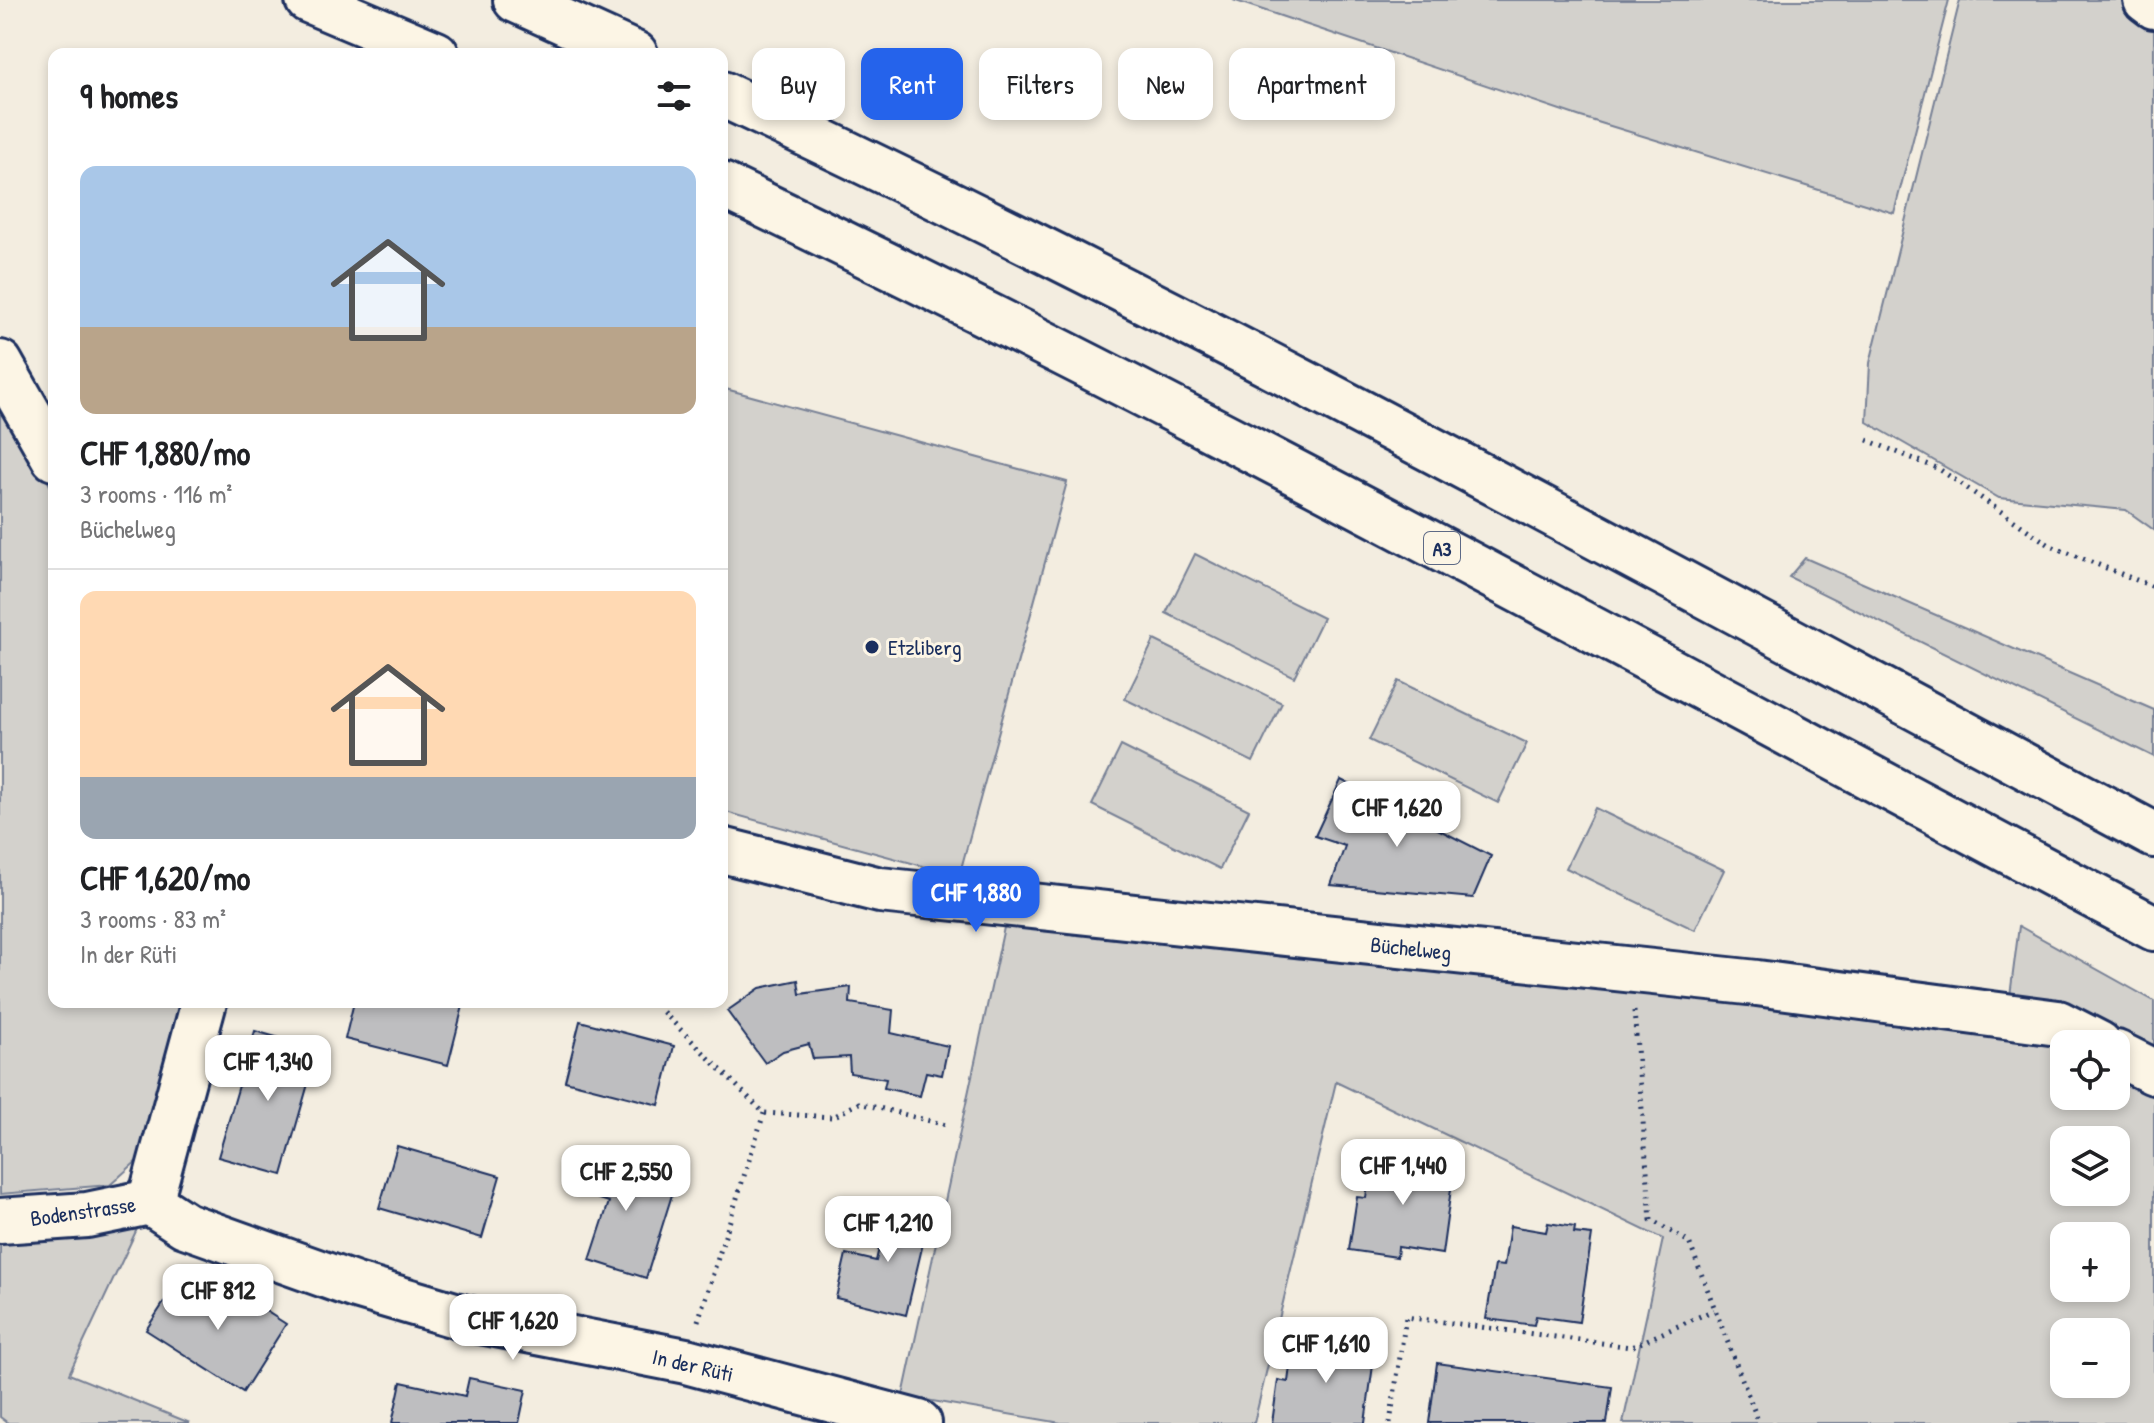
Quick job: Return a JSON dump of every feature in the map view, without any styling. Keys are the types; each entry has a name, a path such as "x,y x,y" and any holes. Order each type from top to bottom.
{"main road":[{"path":"308,0 422,48"},
{"path":"516,0 622,48"},
{"path":"2146,0 2154,6"},
{"path":"728,97 938,198 1290,375 2154,835"},
{"name":"A3","path":"728,188 1056,348 1266,456 2154,928"},
{"path":"0,363 48,447"},
{"name":"Büchelweg","path":"728,852 880,890 1757,983 2058,1023 2072,1030"},
{"name":"Bodenstrasse","path":"0,1221 87,1215 150,1202 202,1008"},
{"path":"2130,1060 2154,1072"},
{"name":"In der Rüti","path":"150,1202 185,1225 356,1286 465,1318 686,1361 919,1423"}],"path":[{"path":"1867,440 1939,469 2051,546 2154,587"},
{"path":"1630,971 1651,1220 1689,1242 1759,1423"},
{"path":"663,1012 764,1113 833,1117 859,1103 946,1125"},
{"path":"686,1361 764,1113"},
{"path":"1390,1423 1406,1317 1631,1347 1714,1310"}],"shaded area":[{"path":"1233,0 1949,0 1894,213 1581,117 1395,54 1395,48 1376,48"},
{"path":"1960,0 2154,0 2154,530 2126,510 1999,498 1867,422 1870,363"},
{"name":"Etzliberg","path":"728,390 1067,482 959,876 728,813"},
{"path":"0,399 48,482 48,1008 189,1008 148,1151 110,1185 0,1194"},
{"path":"1195,554 1323,618 1294,677 1166,613"},
{"path":"1805,558 2154,710 2154,757 1789,577"},
{"path":"1154,640 1282,703 1253,762 1125,699"},
{"path":"1398,681 1527,743 1498,803 1369,740"},
{"path":"1121,746 1249,810 1220,869 1092,805"},
{"path":"1595,808 1724,870 1695,930 1566,868"},
{"path":"1006,918 2006,1027 2019,926 2154,1001 2154,1423 1623,1423 1663,1239 1336,1082 1254,1423 1061,1423 903,1396"},
{"path":"137,1229 69,1374 190,1423 8,1423 0,1417 0,1238"}],"building":[{"path":"1341,780 1491,856 1473,898 1331,885 1345,846 1315,836"},
{"path":"798,980 800,994 851,987 850,1003 893,1010 891,1033 948,1046 942,1075 926,1072 920,1096 884,1088 886,1079 850,1073 849,1057 813,1059 809,1044 783,1051 765,1063 727,1011 760,988"},
{"path":"353,1008 462,1008 448,1065 345,1039"},
{"path":"580,1021 674,1046 659,1105 565,1081"},
{"path":"255,1031 318,1049 282,1175 218,1157"},
{"path":"397,1146 500,1176 482,1238 379,1208"},
{"path":"587,1153 676,1182 646,1278 590,1260 609,1202 575,1191"},
{"path":"1410,1155 1437,1159 1436,1164 1454,1167 1442,1254 1398,1247 1397,1257 1349,1250 1357,1197 1366,1198 1372,1158 1408,1163"},
{"path":"889,1204 930,1214 906,1315 836,1298 846,1254 876,1261"},
{"path":"1548,1223 1575,1227 1574,1233 1592,1235 1579,1322 1536,1316 1534,1325 1486,1319 1495,1265 1504,1266 1510,1226 1546,1232"},
{"path":"214,1278 286,1324 243,1392 146,1330 174,1287 198,1303"},
{"path":"1331,1339 1358,1343 1357,1349 1375,1351 1365,1423 1272,1423 1278,1380 1288,1382 1293,1342 1330,1348"},
{"path":"1437,1363 1612,1387 1607,1423 1429,1423"},
{"path":"469,1378 526,1390 519,1423 392,1423 401,1382 465,1396"}],"place":[{"name":"Etzliberg","path":"872,647"}]}
